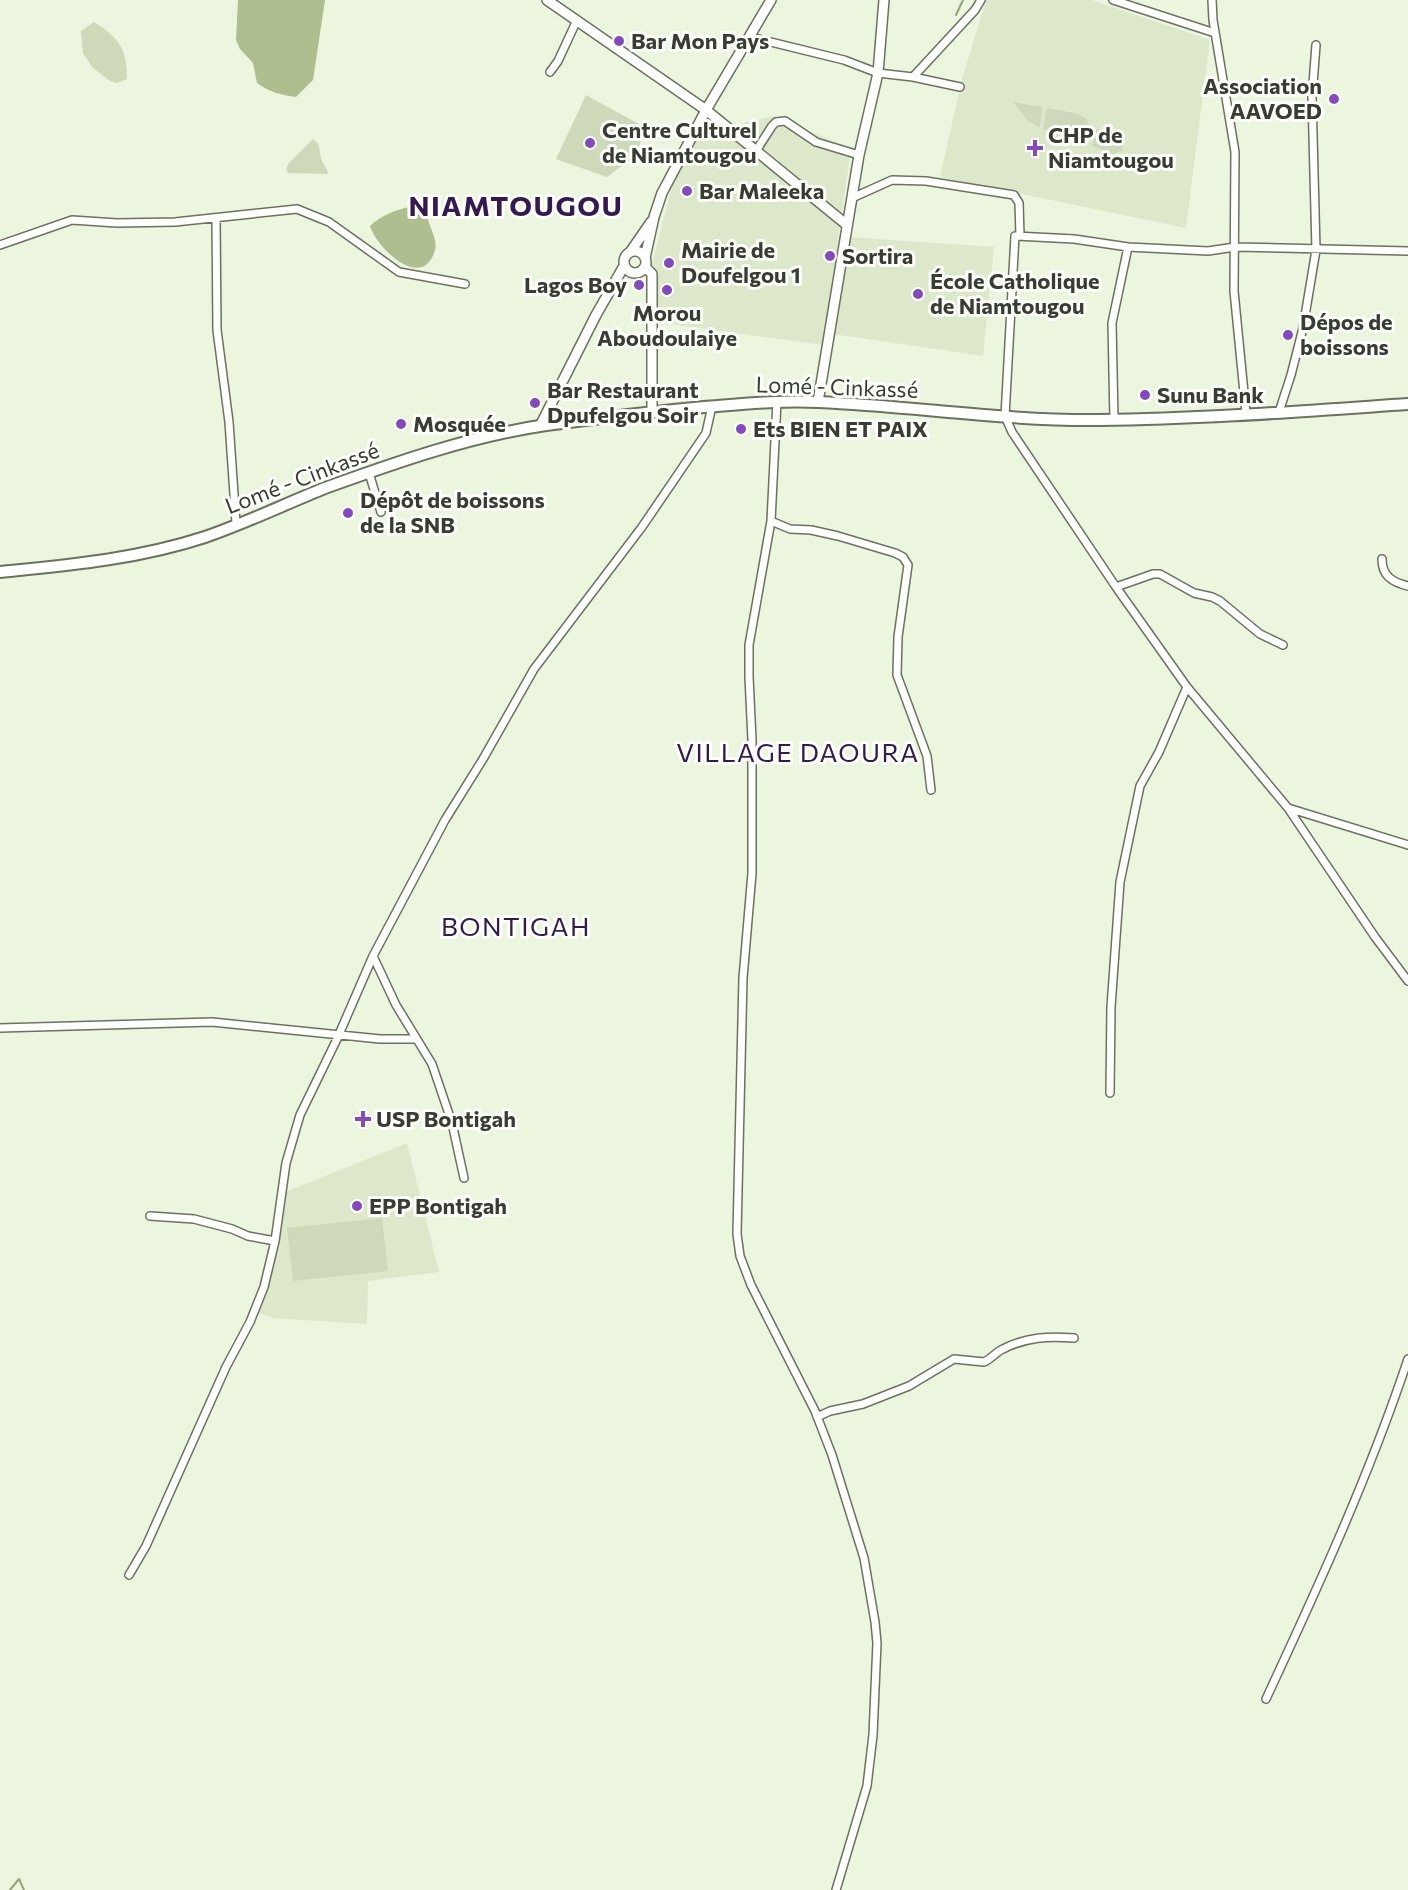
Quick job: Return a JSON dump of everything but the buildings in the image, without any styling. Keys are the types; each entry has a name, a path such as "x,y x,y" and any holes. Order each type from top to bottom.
{"highway":[{"name":"Lomé - Cinkassé","path":"0,572 83,565 119,559 206,536 369,473 441,449 540,426 652,411 777,401 1005,416 1114,420 1407,404"}],"main road":[{"path":"547,0 705,110 847,225"},
{"path":"624,266 626,270 634,274 642,271 654,218 667,184 705,110 771,0"},
{"path":"818,402 859,155 878,73 884,0"},
{"path":"540,426 596,315 624,266 624,257 631,251 654,218"},
{"path":"631,251 639,252 652,274 652,411"}],"street":[{"path":"913,77 975,10 981,0"},
{"path":"1113,0 1215,33"},
{"path":"1212,0 1215,33 1235,152 1234,291 1246,413"},
{"path":"550,72 558,61 577,20"},
{"path":"750,37 844,60 878,73 913,77 960,87"},
{"path":"1279,412 1303,328 1316,250 1312,97 1316,45"},
{"path":"756,151 772,126 776,122 785,121 816,142 859,155"},
{"path":"852,198 892,180 926,181 1014,195 1019,203 1020,236"},
{"path":"0,245 72,220 175,222 297,209 329,222 399,272 465,284"},
{"path":"216,218 217,330 229,422 236,523"},
{"path":"1408,251 1235,247 1208,251 1128,247 1074,238 1015,236 1005,416 1012,432 1116,587 1187,687 1288,808 1374,937 1408,981"},
{"path":"1114,420 1112,323 1128,247"},
{"path":"777,401 771,520 749,645 752,873 743,978 736,1234 740,1256 751,1285 817,1417 832,1455 864,1558 875,1622 877,1643 873,1735 867,1786 836,1890"},
{"path":"129,1575 146,1546 264,1287 274,1242 286,1163 300,1115 340,1034 373,956 445,820 534,669 642,527 706,433 712,406"},
{"path":"369,473 381,512"},
{"path":"771,520 790,529 829,534 895,553 903,557 908,565 898,637 897,675 927,756 931,790"},
{"path":"1382,559 1384,573 1398,584 1408,586"},
{"path":"1116,587 1160,573 1194,593 1220,601 1260,634 1283,645"},
{"path":"1110,1093 1112,1006 1120,882 1140,786 1159,752 1187,687"},
{"path":"1288,808 1408,845"},
{"path":"373,956 396,1005 432,1064 460,1152 464,1178"},
{"path":"0,1028 212,1022 380,1039 416,1039"},
{"path":"150,1216 194,1219 274,1242"},
{"path":"817,1417 830,1411 863,1404 909,1386 954,1359 984,1362 999,1351 1018,1342 1047,1337 1074,1338"},
{"path":"1266,1699 1336,1548 1394,1402 1408,1359"}],"shaded area":[{"path":"238,0 325,0 313,80 296,97 275,93 257,83 253,63 240,49 236,40"},
{"path":"986,0 1092,0 1210,40 1186,228 940,177 962,79"},
{"path":"94,22 110,33 120,45 127,68 127,79 117,83 110,81 92,67 83,53 81,31"},
{"path":"586,95 646,128 636,155 607,177 556,159"},
{"path":"1013,102 1042,107 1040,128 1028,121"},
{"path":"1047,108 1074,113 1086,118 1089,126 1086,147 1043,129"},
{"path":"774,116 851,149 823,345 655,322 650,271 672,187 703,120 723,128"},
{"path":"1098,129 1120,138 1123,143 1122,151 1113,154 1092,146 1095,130"},
{"path":"313,139 319,145 321,158 328,174 288,173 286,169 289,163"},
{"path":"414,206 427,214 436,246 429,262 421,267 411,267 390,255 374,235 370,226 390,213"},
{"name":"École Catholique de Niamtougou","path":"849,237 994,247 983,356 833,334"},
{"path":"407,1143 439,1272 368,1281 367,1324 272,1318 259,1313 274,1266 285,1192"},
{"path":"382,1218 388,1271 293,1281 287,1228"}],"waterway":[{"path":"956,15 963,0"},
{"path":"10,1890 19,1879 24,1890"}],"place":[{"name":"Bar Mon Pays","path":"619,41"},
{"name":"Association AAVOED","path":"1334,99"},
{"name":"Centre Culturel de Niamtougou","path":"590,143"},
{"name":"CHP de Niamtougou","path":"1035,148"},
{"name":"Bar Maleeka","path":"687,191"},
{"name":"Sortira","path":"830,256"},
{"name":"Mairie de Doufelgou 1","path":"669,263"},
{"name":"Lagos Boy","path":"639,285"},
{"name":"Morou Aboudoulaiye","path":"667,290"},
{"name":"École Catholique de Niamtougou","path":"918,294"},
{"name":"Dépos de boissons","path":"1288,335"},
{"name":"Sunu Bank","path":"1145,395"},
{"name":"Bar Restaurant Dpufelgou Soir","path":"535,403"},
{"name":"Mosquée","path":"401,424"},
{"name":"Ets BIEN ET PAIX","path":"741,429"},
{"name":"Dépôt de boissons de la SNB","path":"348,513"},
{"name":"USP Bontigah","path":"363,1119"},
{"name":"EPP Bontigah","path":"357,1206"}],"district":[{"name":"NIAMTOUGOU","path":"516,206"},
{"name":"VILLAGE DAOURA","path":"798,753"},
{"name":"BONTIGAH","path":"516,927"}]}
